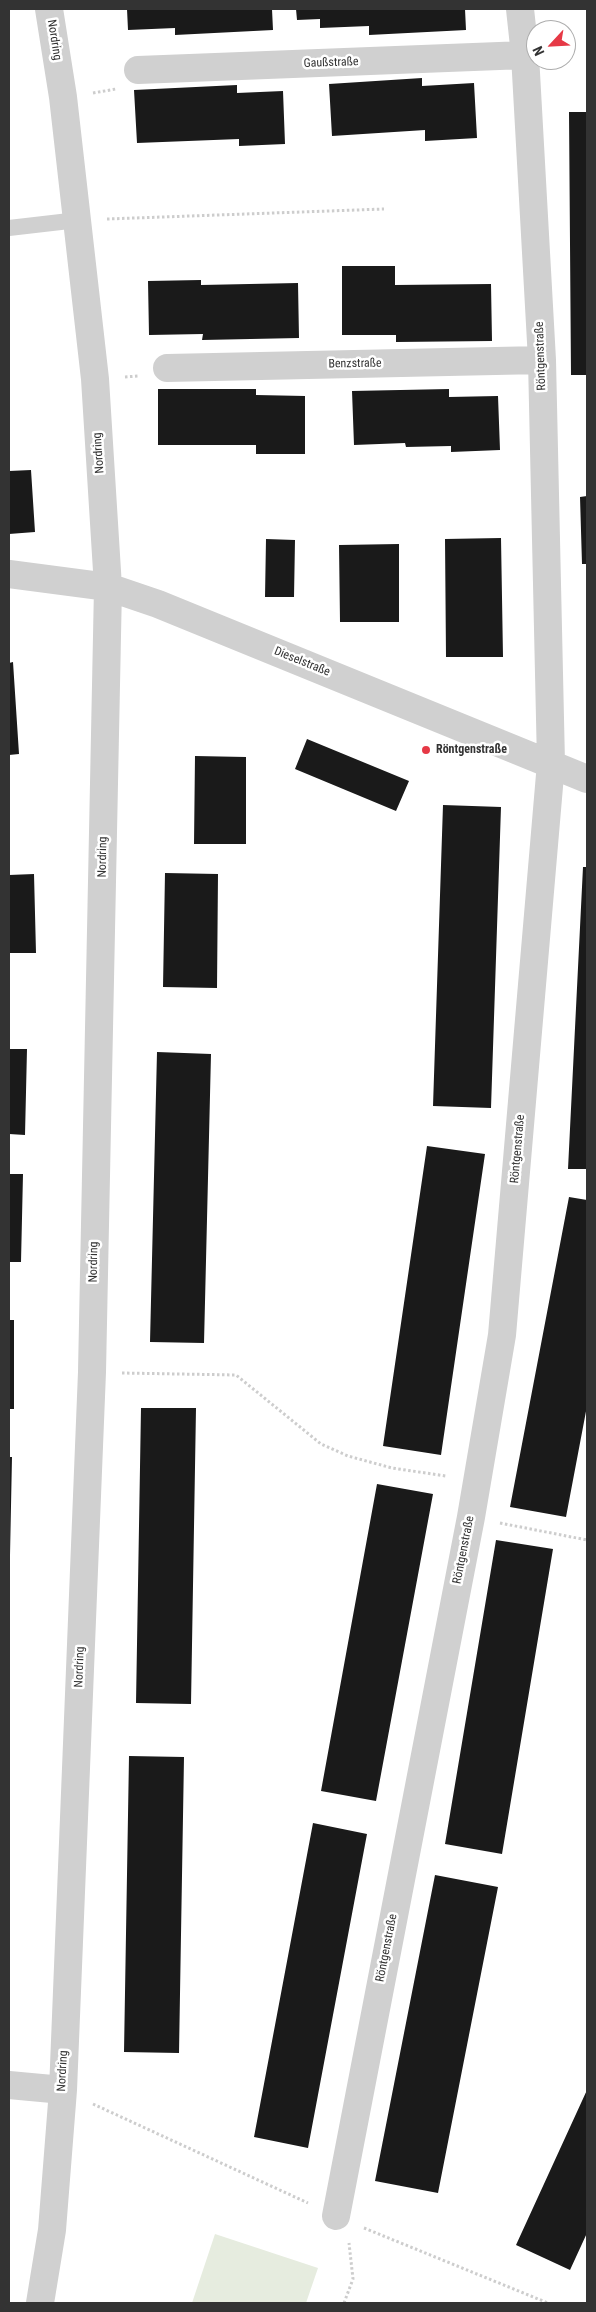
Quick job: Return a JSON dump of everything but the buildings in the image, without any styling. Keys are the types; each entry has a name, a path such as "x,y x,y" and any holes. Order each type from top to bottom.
{"street":[{"name":"Nordring","path":"40,2303 52,2230 63,2090 92,1372 108,587 95,379 63,97 48,9"},
{"name":"Röntgenstraße","path":"336,2216 471,1517 502,1335 552,763 542,360 525,55 520,9"},
{"name":"Gaußstraße","path":"138,70 525,55"},
{"name":"Benzstraße","path":"168,368 542,360"},
{"name":"Dieselstraße","path":"9,574 108,587 158,604 552,763 587,779"},
{"path":"9,2085 63,2090"}],"lane":[{"path":"9,228 78,220"}],"path":[{"path":"78,220 384,209"},
{"path":"95,379 150,375 168,368"},
{"path":"92,1372 236,1375 321,1444 348,1456 392,1468 477,1480"},
{"path":"471,1517 587,1540"},
{"path":"63,2090 336,2216 548,2303"},
{"path":"336,2216 351,2247 353,2279 344,2303"}],"shaded area":[{"path":"215,2234 318,2268 306,2303 192,2303"}],"place":[{"name":"Röntgenstraße","path":"426,750"}]}
